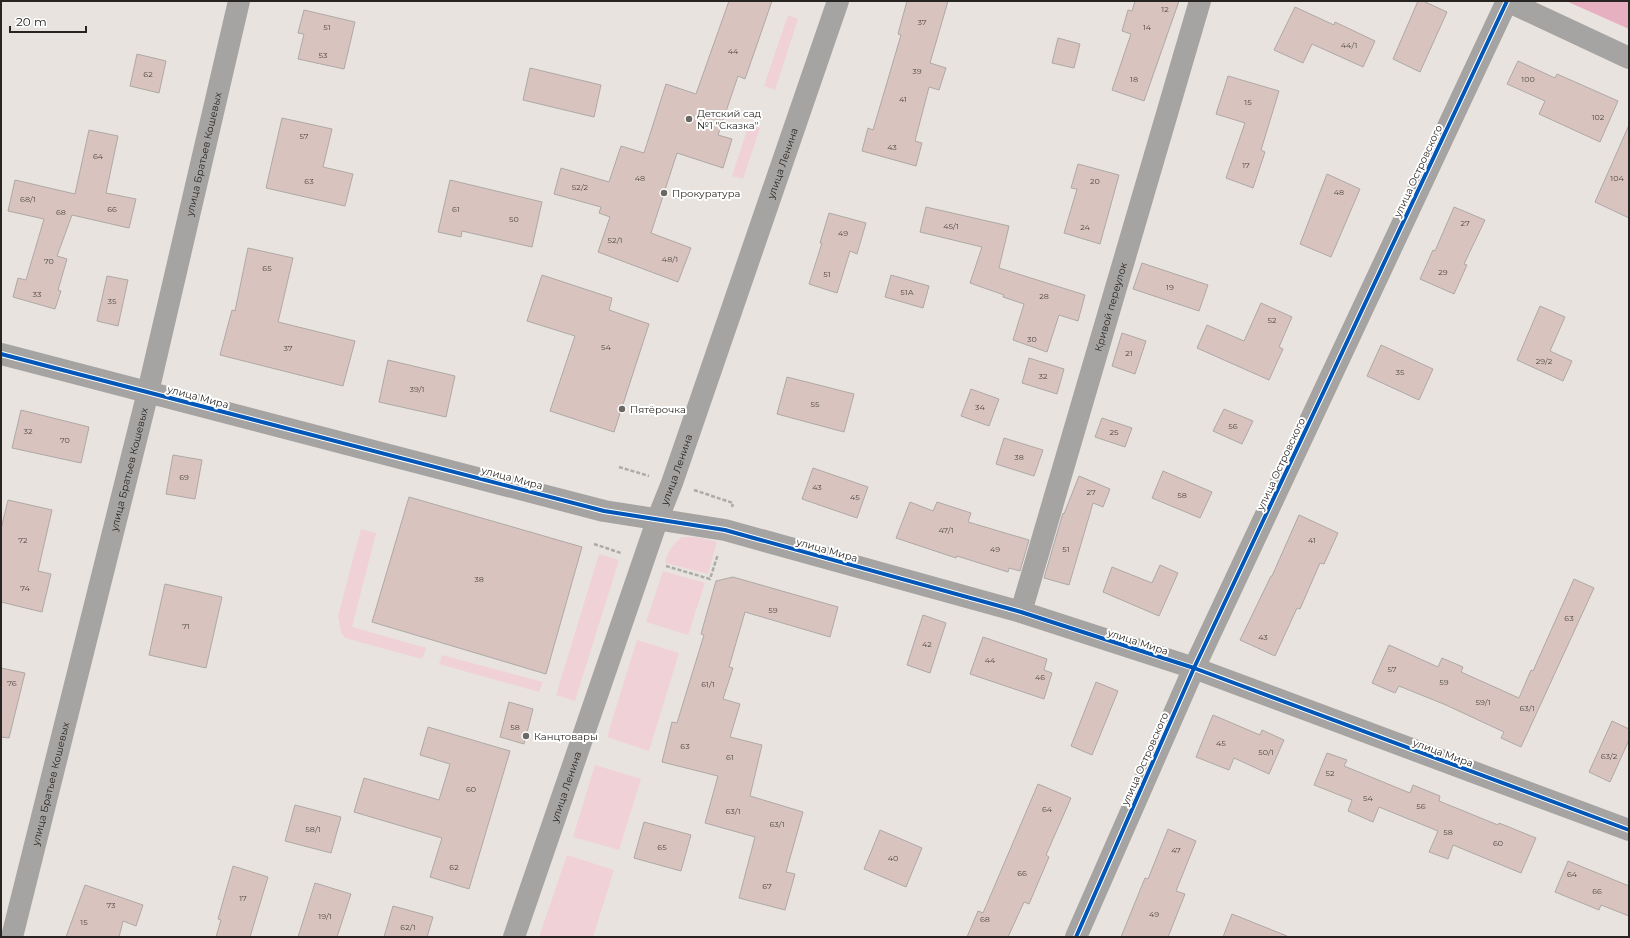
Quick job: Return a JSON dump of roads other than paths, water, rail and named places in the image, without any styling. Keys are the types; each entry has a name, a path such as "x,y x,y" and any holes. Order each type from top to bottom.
{"street":[{"name":"улица Братьев Кошевых","path":"12,937 148,392 239,1"},
{"name":"улица Ленина","path":"514,937 838,1"},
{"name":"Кривой переулок","path":"1021,612 1200,1"},
{"path":"1507,1 1629,58"},
{"name":"улица Островского","path":"1076,937 1194,668 1507,1"},
{"name":"улица Мира","path":"1,354 604,511 658,518 725,530 1021,612 1194,668 1629,830"}],"place":[{"name":"Детский сад №1 \"Сказка\"","path":"689,119"},
{"name":"Прокуратура","path":"664,193"},
{"name":"Пятёрочка","path":"622,409"},
{"name":"Канцтовары","path":"526,736"}]}
